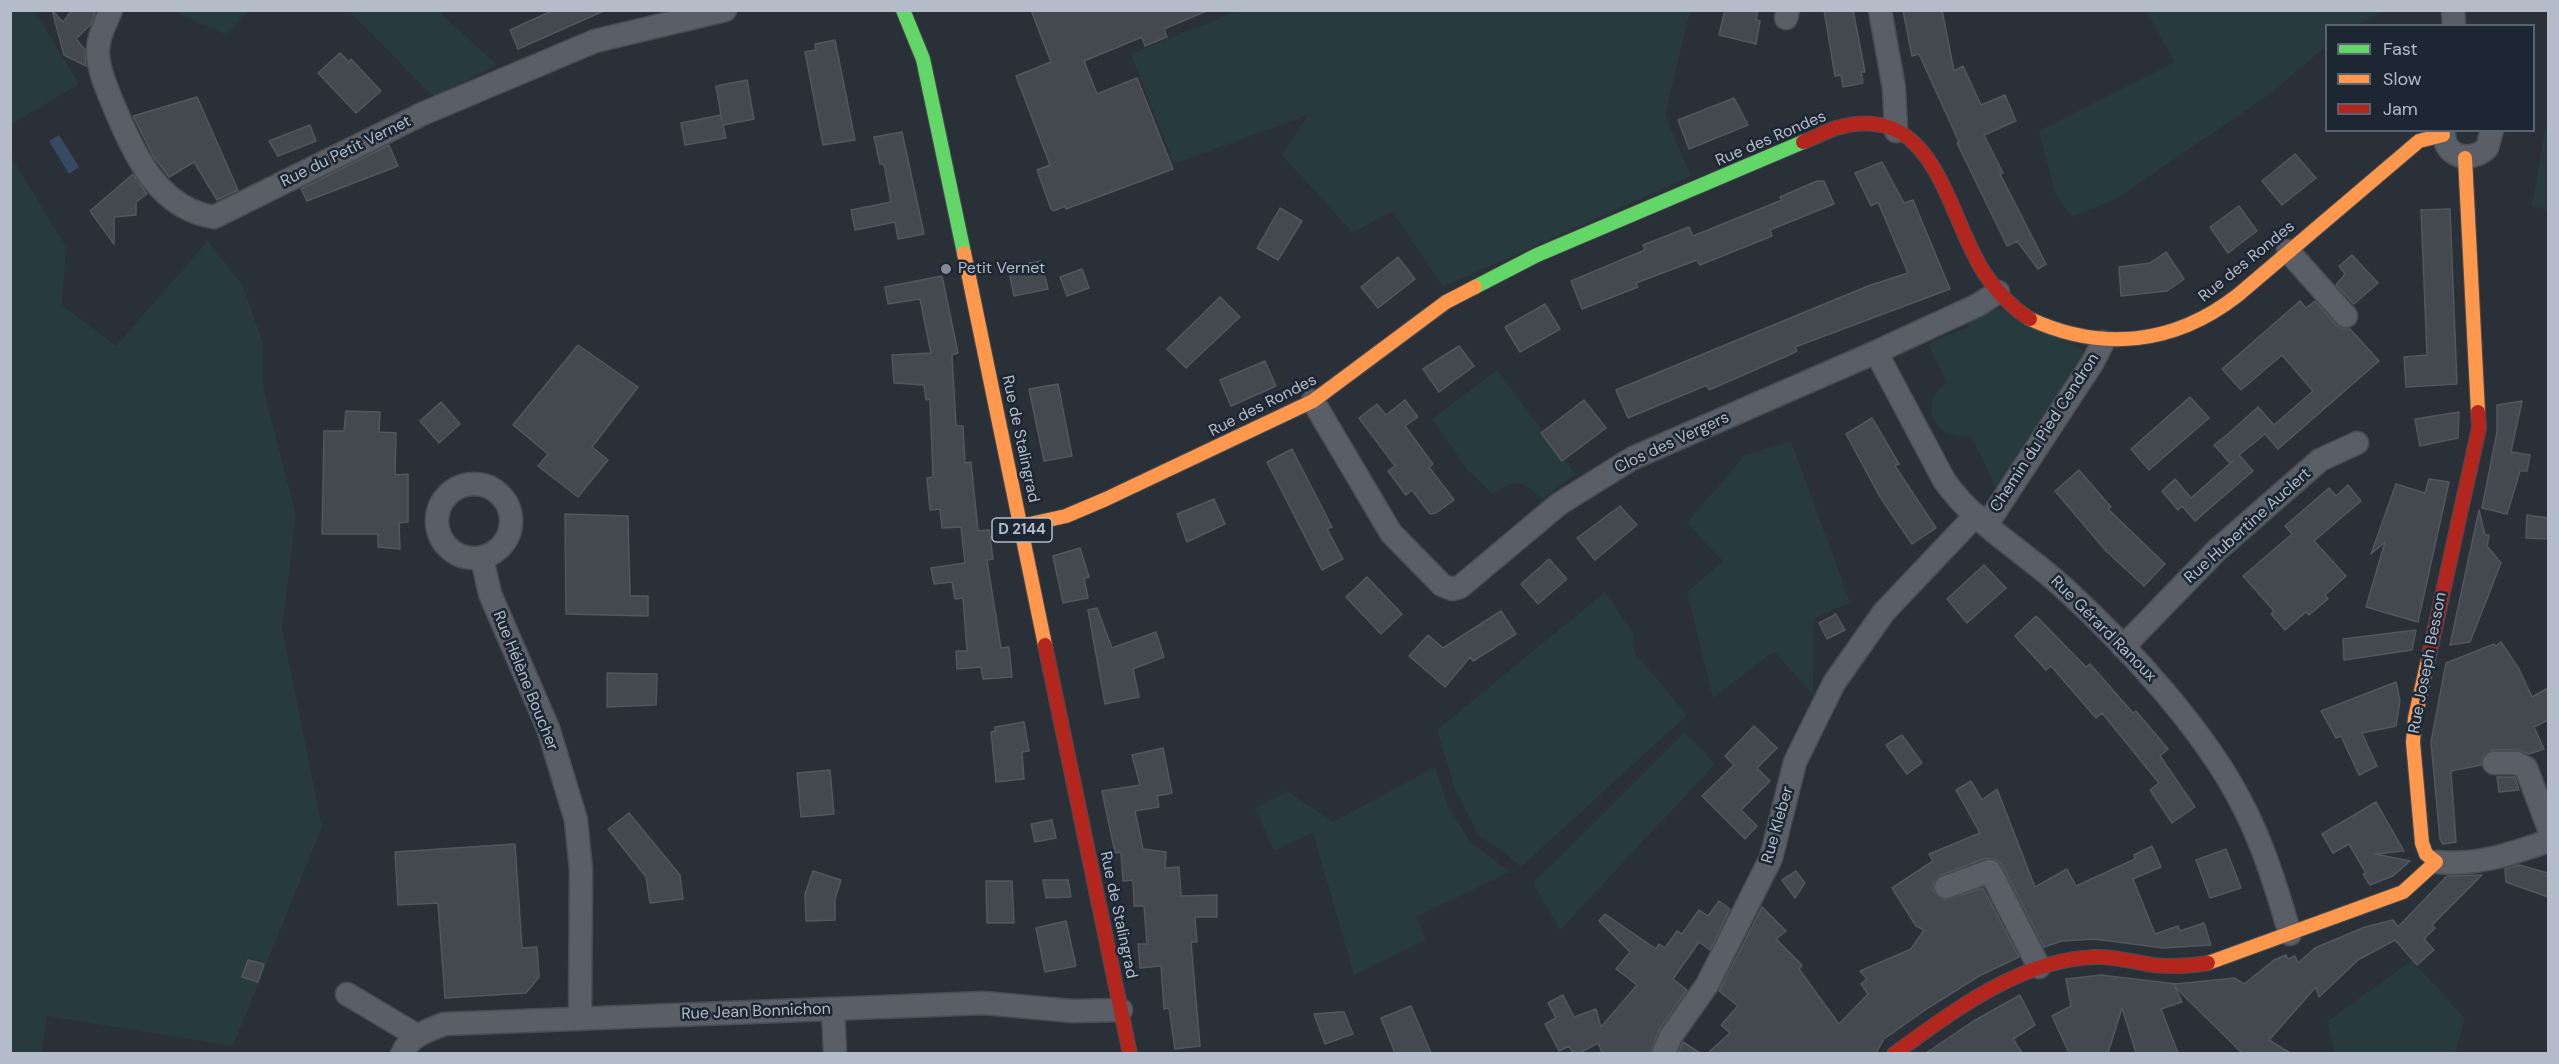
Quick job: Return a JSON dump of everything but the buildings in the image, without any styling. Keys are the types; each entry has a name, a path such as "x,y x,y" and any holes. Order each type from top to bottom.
{"street":[{"name":"Rue du Petit Vernet","path":"111,10 99,36 98,55 106,88 135,155 165,194 198,215 214,217 422,114 595,40 725,10"},
{"path":"1880,10 1894,88 1896,131"},
{"name":"Rue de Stalingrad","path":"905,12 923,59 932,98 1130,1053"},
{"name":"Rue des Rondes","path":"1021,526 1066,516 1313,401 1446,302 1537,255 1837,128 1875,123 1896,131 1919,147 1933,166 1984,274 1998,292 2044,325 2071,335 2103,342 2157,337 2185,328 2211,315 2419,141 2444,133"},
{"path":"2444,133 2450,150 2465,158 2474,157 2487,148 2491,132"},
{"name":"Rue Joseph Besson","path":"2436,862 2426,854 2422,843 2413,742 2424,671 2479,428 2465,158"},
{"path":"2288,251 2346,316"},
{"name":"Clos des Vergers","path":"1313,401 1391,533 1442,585 1452,589 1460,587 1559,504 1633,458 1876,352 1978,305 1998,292"},
{"name":"Chemin du Pied Cendron","path":"1894,600 1981,520 2069,400 2103,342"},
{"name":"Rue Gérard Ranoux","path":"1876,352 1944,480 1956,497 2052,577 2123,647 2190,725 2241,801 2290,934"},
{"name":"Rue Hubertine Auclert","path":"2123,647 2146,627 2195,570 2320,460 2357,443"},
{"name":"Rue Hélène Boucher","path":"482,558 490,594 548,728 576,820 581,870 580,1019"},
{"name":"Rue Kleber","path":"1663,1053 1671,1036 1707,985 1771,858 1795,762 1834,683 1871,627 1894,600"},
{"path":"2494,763 2517,764 2526,768 2548,826"},
{"path":"1894,1053 1932,1027 2039,967 2091,957 2122,959 2160,966 2217,962 2403,892 2436,862 2451,863 2506,856 2548,841"},
{"path":"1946,887 1990,871 2039,967"},
{"path":"347,994 416,1035 402,1053"},
{"name":"Rue Jean Bonnichon","path":"416,1035 444,1024 984,1003 1072,1011 1121,1010"},
{"path":"833,1009 835,1053"}],"green space":[{"path":"11,10 35,11 79,84 11,124"},
{"path":"248,10 227,35 174,11"},
{"path":"349,11 438,11 497,65 434,97"},
{"path":"1237,11 1690,11 1665,115 1691,176 1443,287 1392,211 1353,233 1282,155 1308,115 1174,164 1131,54"},
{"path":"2146,11 2384,11 2359,24 2325,24 2325,47 2274,91 2116,199 2072,217 2055,193 2039,131 2175,62"},
{"path":"2548,113 2548,210 2532,206"},
{"path":"10,155 66,247 62,305 116,346 208,241 243,286 263,344 263,388 296,515 282,629 322,827 233,1046 47,1016 41,1053 11,1053"},
{"path":"2000,308 2084,351 2087,358 1998,493 1971,435 1959,436 1948,433 1934,420 1931,410 1932,400 1937,391 1947,383 1928,344 1968,327 1965,318 1988,309"},
{"path":"1497,370 1575,474 1542,500 1530,488 1520,484 1509,485 1493,494 1467,469 1432,419"},
{"path":"1791,441 1850,602 1814,619 1813,695 1774,651 1713,698 1687,592 1723,561 1687,523 1745,455"},
{"path":"1605,592 1633,634 1634,652 1687,715 1521,867 1503,851 1480,837 1455,789 1437,730"},
{"path":"1685,732 1715,764 1560,930 1533,883"},
{"path":"1435,767 1448,806 1471,843 1510,872 1416,917 1426,940 1354,975 1313,833 1274,851 1255,808 1287,791 1333,822"},
{"path":"2412,960 2465,1019 2455,1053 2335,1053 2327,1022"}],"water":[{"path":"59,135 79,167 69,174 49,141"}],"traffic: fast":[{"path":"903,10 923,59 964,253"},
{"path":"1475,287 1537,255 1803,142"}],"traffic: slow":[{"path":"2030,319 2084,336 2111,339 2137,338 2163,333 2189,324 2214,312 2238,295 2419,141 2443,135"},
{"path":"2465,158 2478,412"},
{"path":"964,253 1045,645"},
{"path":"1021,526 1066,516 1106,499 1313,401 1446,302 1475,287"},
{"path":"2208,963 2403,892 2436,862 2426,854 2422,843 2413,742 2415,718 2428,660"}],"traffic: jam":[{"path":"1803,142 1836,128 1870,124 1896,130 1917,146 1934,168 1985,274 2005,299 2030,319"},
{"path":"2428,660 2479,428 2478,412"},
{"path":"1045,645 1130,1054"},
{"path":"1894,1054 1988,991 2013,978 2066,960 2101,957 2160,966 2208,963"}],"place":[{"name":"Petit Vernet","path":"946,269"}]}
